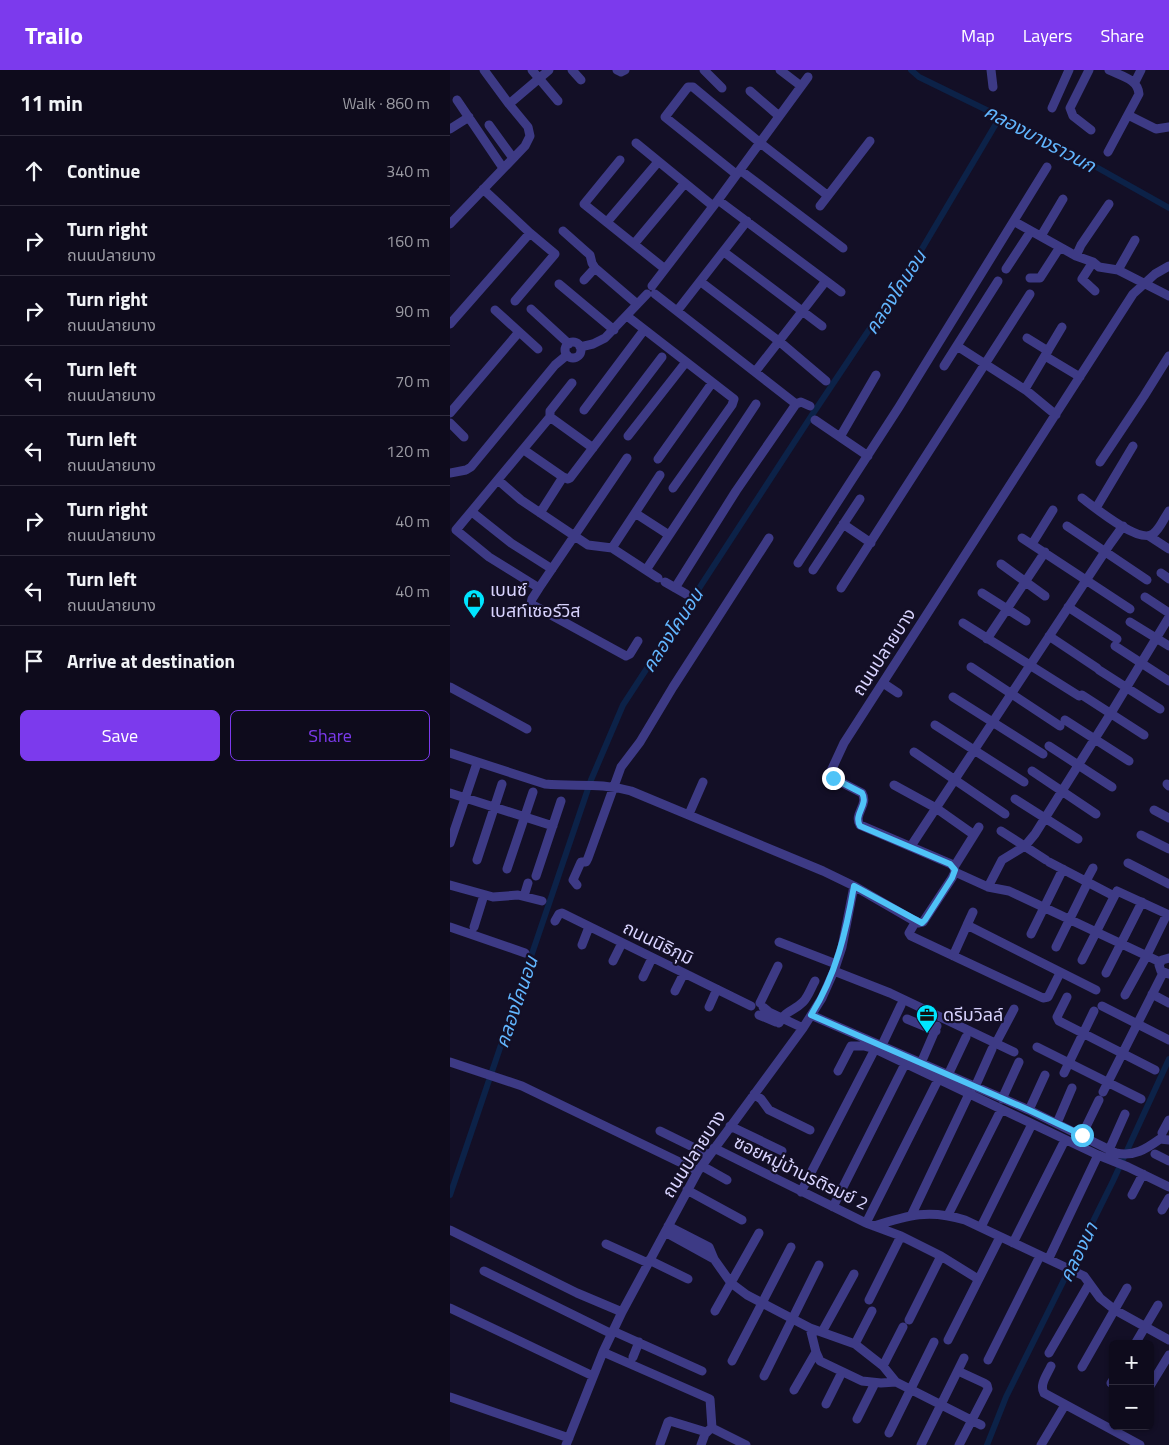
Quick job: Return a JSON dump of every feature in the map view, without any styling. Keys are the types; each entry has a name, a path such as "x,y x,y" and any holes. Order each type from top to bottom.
{"street":[{"path":"451,219 514,158 525,146 530,136 528,127 484,70"},
{"path":"532,70 558,101"},
{"path":"509,104 549,70"},
{"path":"572,70 581,80"},
{"path":"617,70 621,72 625,70"},
{"path":"704,70 722,88"},
{"path":"780,70 801,86"},
{"path":"991,70 992,87"},
{"path":"1052,108 1069,70"},
{"path":"1089,70 1070,108 1073,116 1091,130"},
{"path":"1108,152 1139,94 1139,87 1135,82 1109,70"},
{"path":"1135,82 1142,70"},
{"path":"580,347 593,344 605,338 651,292 665,269 808,77"},
{"path":"828,195 759,142 693,87 688,88 665,114 667,119 843,248"},
{"path":"750,91 779,116"},
{"path":"457,100 504,168"},
{"path":"1128,114 1156,129 1169,127"},
{"path":"450,129 469,117"},
{"path":"489,125 514,158"},
{"path":"820,206 870,141"},
{"path":"636,143 685,183 748,221 825,282 841,292"},
{"path":"620,160 584,204 665,269"},
{"path":"607,222 658,162"},
{"path":"798,563 868,456 1015,222 1047,167"},
{"path":"634,244 685,183"},
{"path":"483,189 555,254 515,300"},
{"path":"1041,236 1063,199"},
{"path":"1076,256 1081,245 1109,204"},
{"path":"677,311 702,282 748,221"},
{"path":"1015,222 1076,256 1099,267 1118,270 1169,296"},
{"path":"563,231 590,255 595,268 637,304"},
{"path":"1006,269 1031,231"},
{"path":"450,324 530,233"},
{"path":"1118,270 1135,240"},
{"path":"1030,278 1040,278 1060,247"},
{"path":"724,252 822,326"},
{"path":"1092,262 1082,279 1095,291"},
{"name":"ถนนปลายบาง","path":"1160,962 1009,891 988,887 955,870 950,864 911,846 860,826 857,822 864,801 862,793 833,778 831,775 833,765 844,743 1027,451 1056,415 1133,294 1143,284 1169,266"},
{"path":"584,280 595,268"},
{"path":"944,366 998,280"},
{"path":"702,282 780,342 826,381"},
{"path":"756,372 825,282"},
{"path":"559,284 614,330"},
{"path":"651,292 796,404"},
{"path":"841,588 1030,294"},
{"path":"495,310 538,349"},
{"path":"531,310 569,344"},
{"path":"627,316 712,383 732,396 734,401 673,488"},
{"path":"1025,389 1062,327"},
{"path":"584,410 644,330"},
{"path":"450,413 519,332"},
{"path":"1027,338 1046,354 1080,377"},
{"path":"574,342 580,347 577,357 572,358 567,355 565,350 569,344 574,342"},
{"path":"957,346 1025,389 1056,415"},
{"path":"450,473 466,470 471,467 554,365 567,355"},
{"path":"1100,462 1169,356"},
{"path":"524,450 563,478 570,478 662,358"},
{"path":"628,436 686,362"},
{"path":"840,437 876,375"},
{"path":"539,588 489,558 453,530 472,512 524,450 550,417 550,411 572,383"},
{"path":"658,459 712,383"},
{"path":"675,588 736,491 796,404 801,402 810,406"},
{"path":"646,570 756,404"},
{"path":"550,417 593,448"},
{"path":"815,420 868,456"},
{"path":"450,423 464,436"},
{"path":"1096,508 1134,446"},
{"path":"627,458 531,602 534,607 626,656 630,654 638,642"},
{"path":"612,548 660,475"},
{"path":"540,513 563,478"},
{"path":"498,480 521,500 588,545 612,548 686,594"},
{"path":"1082,498 1123,526 1149,536 1169,549"},
{"path":"813,570 860,499"},
{"path":"1032,544 1053,510"},
{"path":"1149,536 1153,534 1169,511"},
{"path":"472,512 511,543 552,569"},
{"path":"635,513 669,535"},
{"path":"843,524 871,543"},
{"path":"1067,526 1147,580"},
{"path":"911,846 1086,579 1123,526"},
{"path":"577,885 573,880 581,862 587,859 614,786 615,778 621,767 640,742 673,687 769,538"},
{"path":"1022,538 1130,609"},
{"path":"987,639 1045,552"},
{"path":"1001,564 1045,596"},
{"path":"1161,573 1169,579"},
{"path":"982,594 1026,621"},
{"path":"1145,597 1169,613"},
{"path":"1068,607 1141,663 1169,680"},
{"path":"988,887 1002,860 1025,846 1035,834 1095,740 1169,617"},
{"path":"1130,622 1169,646"},
{"path":"963,623 1144,735"},
{"path":"1049,636 1160,710"},
{"path":"971,667 1011,693 1129,761"},
{"path":"883,683 898,693"},
{"path":"450,687 527,728"},
{"path":"954,697 1043,754"},
{"path":"935,724 1024,782"},
{"path":"1049,746 1112,787"},
{"path":"914,752 1005,814"},
{"path":"450,753 545,784 562,786 598,784 631,791 824,871 922,923 979,827"},
{"path":"450,843 477,763"},
{"path":"1032,771 1096,814"},
{"path":"688,814 703,782"},
{"path":"478,860 502,784"},
{"path":"894,786 936,808 970,832"},
{"path":"507,869 533,792"},
{"path":"450,793 553,826"},
{"path":"1015,799 1078,840"},
{"path":"536,876 561,801"},
{"path":"1154,810 1169,818"},
{"path":"1001,831 1048,861 1114,896"},
{"path":"1141,836 1169,849"},
{"path":"1128,863 1169,884"},
{"path":"1056,947 1093,868"},
{"path":"1031,934 1063,869"},
{"path":"524,896 528,883"},
{"path":"450,885 499,898 524,896 542,901"},
{"name":"ถนนปลายบาง","path":"567,1441 612,1332 687,1190 700,1168 801,1030 822,998 835,968 845,934 854,886"},
{"path":"1082,960 1116,892 1119,891 1168,914 1126,995"},
{"path":"474,927 484,895"},
{"path":"1106,973 1142,902"},
{"path":"953,956 973,912"},
{"name":"ถนนนิธิภุมิ","path":"555,921 559,914 562,913 801,1030"},
{"path":"916,921 909,935 1043,998 1048,997 1060,973"},
{"path":"968,925 1096,990"},
{"path":"450,927 525,953"},
{"path":"582,945 589,927"},
{"path":"779,942 890,992 994,1046 1014,1052"},
{"path":"613,961 622,943"},
{"path":"643,977 652,958"},
{"path":"1082,1135 1152,994 1166,974 1159,969 1160,962 1164,958 1169,958"},
{"path":"758,1008 778,966"},
{"path":"675,991 684,973"},
{"path":"780,1021 788,1011 802,1004 815,981"},
{"path":"709,1007 717,989"},
{"path":"1152,994 1169,1002"},
{"path":"1067,996 1057,1019 1155,1070"},
{"path":"801,1192 900,1005"},
{"path":"911,1216 972,1090 1014,1009"},
{"path":"1064,1072 1098,1009 1137,1024 1169,1040"},
{"path":"811,1015 879,1047 921,1062 948,1075 1001,1110 1169,1187"},
{"path":"907,1019 937,1028 921,1062"},
{"path":"948,1075 966,1036"},
{"path":"838,1071 851,1046 879,1047 905,1064 938,1080 1002,1099 1057,1123 1109,1150 1129,1154 1144,1150 1166,1136 1169,1120"},
{"path":"1037,1047 1141,1099"},
{"path":"450,1062 522,1086 727,1180"},
{"path":"1002,1099 1019,1062"},
{"path":"833,1207 905,1064"},
{"path":"1029,1110 1045,1075"},
{"path":"870,1225 938,1080"},
{"path":"1057,1123 1072,1088"},
{"path":"754,1094 770,1110 810,1130"},
{"path":"948,1215 1001,1110"},
{"path":"1109,1150 1125,1114"},
{"path":"981,1227 1032,1124"},
{"path":"730,1126 782,1152"},
{"name":"ซอยหมู่บ้านรติรมย์ 2","path":"660,1131 712,1152 870,1225 898,1235 941,1256 978,1279"},
{"path":"1013,1243 1065,1140"},
{"path":"1155,1154 1169,1161"},
{"path":"1052,1260 1098,1155"},
{"path":"1132,1194 1143,1174"},
{"path":"687,1190 742,1220"},
{"path":"1162,1210 1169,1198"},
{"name":"ซอยหมู่บ้านรติรมย์ 2","path":"870,1225 930,1213 948,1215 981,1227 1052,1260 1086,1280 1100,1298 1115,1310 1169,1340"},
{"path":"869,1300 898,1235 898,1219"},
{"path":"667,1229 714,1259 731,1283 747,1295 810,1328 855,1344 883,1366 896,1382 982,1425"},
{"path":"450,1230 576,1293 622,1312"},
{"path":"716,1311 759,1233"},
{"path":"948,1340 1000,1236"},
{"path":"606,1244 688,1279"},
{"path":"732,1361 791,1246"},
{"path":"883,1366 941,1256"},
{"path":"988,1360 1040,1256"},
{"path":"764,1376 819,1265"},
{"path":"484,1271 612,1332 639,1342 702,1371"},
{"path":"822,1332 854,1274"},
{"path":"1049,1353 1086,1280"},
{"path":"1082,1366 1127,1288"},
{"path":"1136,1340 1158,1305"},
{"path":"450,1308 594,1376"},
{"path":"855,1344 872,1311"},
{"path":"810,1328 820,1361 862,1381 875,1383 896,1382"},
{"path":"633,1357 639,1342"},
{"path":"889,1433 934,1342"},
{"path":"603,1352 710,1399 709,1430 701,1445"},
{"path":"794,1390 816,1352"},
{"path":"1151,1385 1169,1355"},
{"path":"921,1445 964,1358"},
{"path":"1051,1366 1042,1386 1044,1394 1140,1445"},
{"path":"958,1371 984,1383 988,1389 959,1445"},
{"path":"826,1404 842,1372"},
{"path":"857,1418 875,1383"},
{"path":"450,1397 567,1441"},
{"path":"1041,1445 1066,1405"},
{"path":"660,1444 670,1421 709,1430 744,1445"}],"waterway":[{"name":"คลองบางราวนก","path":"911,70 919,77 1050,141 1169,208"},
{"name":"คลองโคนอน","path":"450,1195 591,780 623,705 913,264 1000,117"},
{"name":"คลองนา","path":"987,1445 1006,1397 1113,1181 1169,1059"}],"place":[{"name":"เบนซ์ เบสท์เซอร์วิส","path":"474,619"},
{"name":"ดรีมวิลล์","path":"927,1034"}],"route":[{"path":"833,778 862,793 864,801 857,822 860,826 950,864 954,867 955,872 922,923 918,923 854,886 842,947 834,971 822,998 811,1015 1082,1135"}]}
